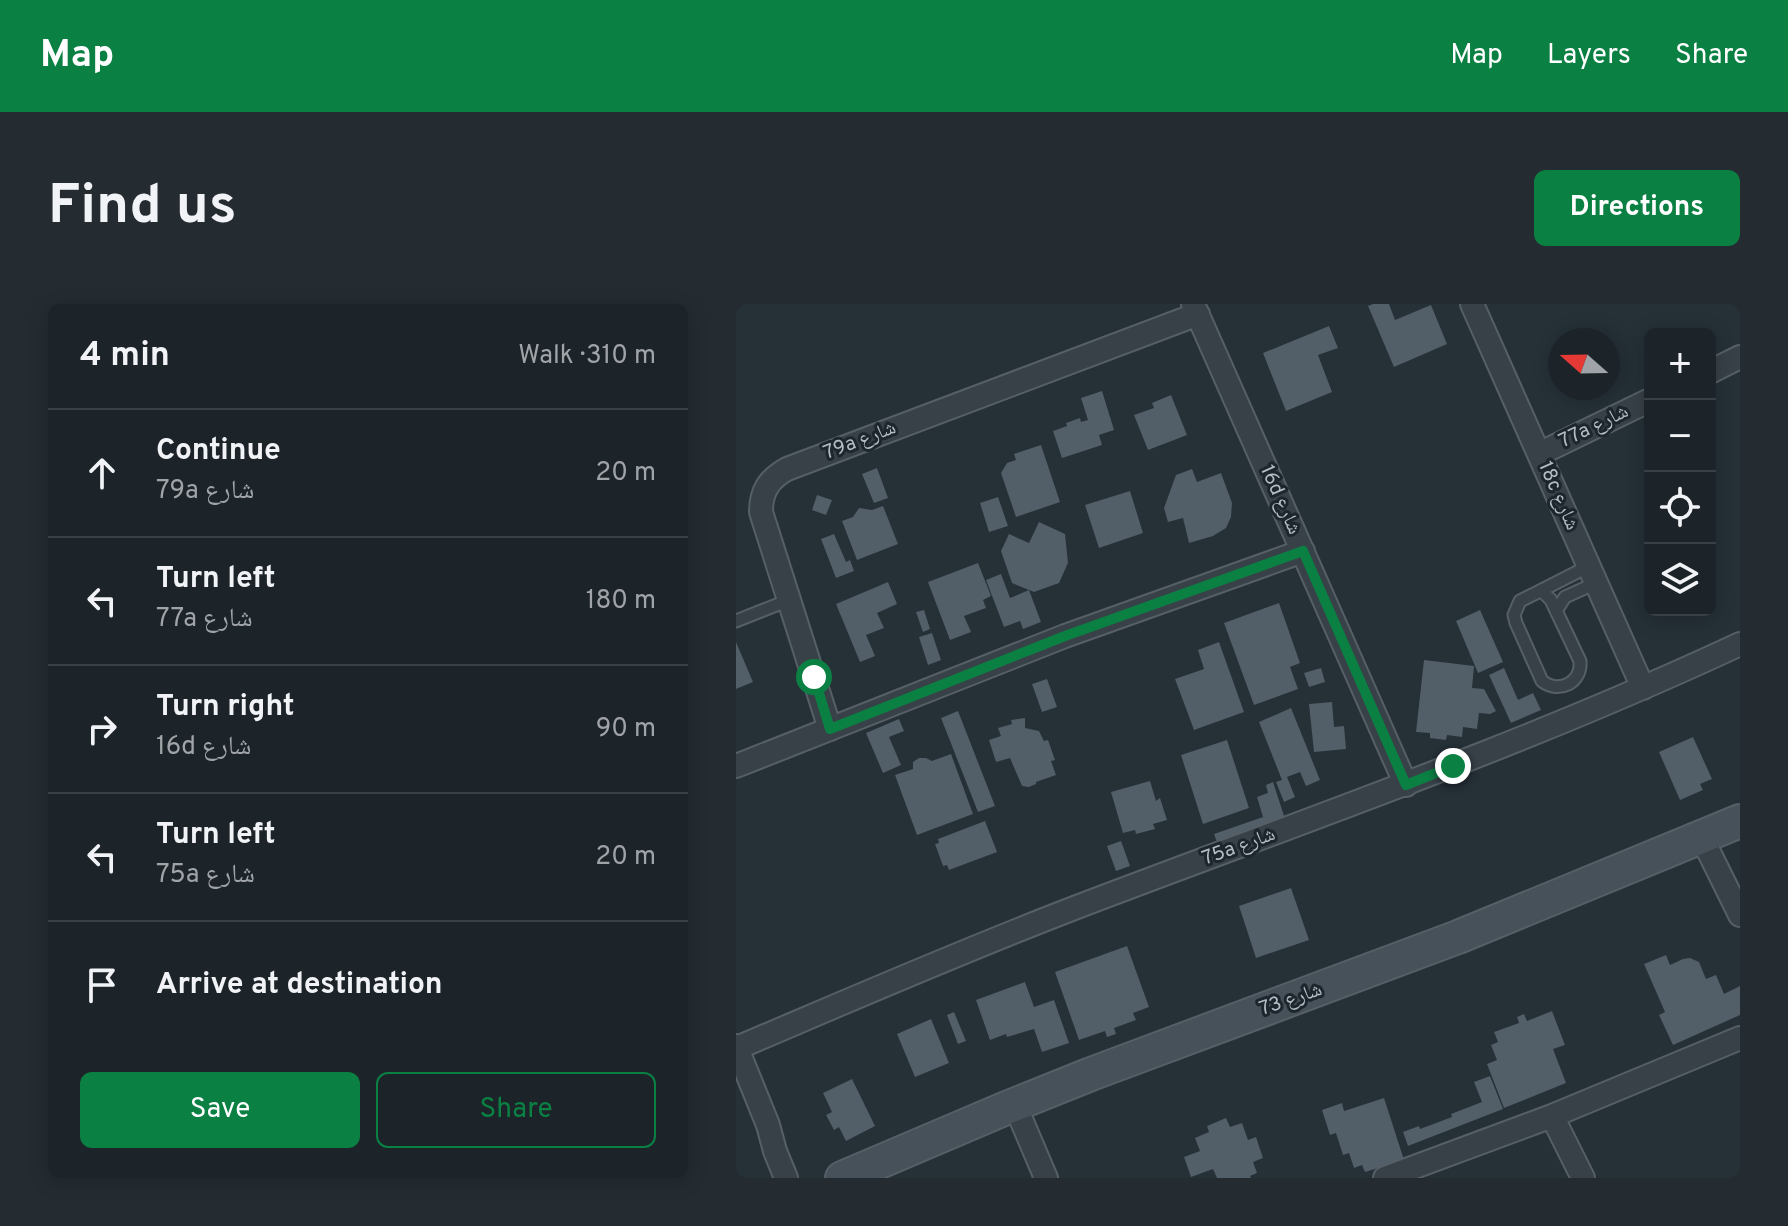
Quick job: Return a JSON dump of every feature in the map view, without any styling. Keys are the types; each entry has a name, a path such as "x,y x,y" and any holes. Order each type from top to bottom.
{"street":[{"name":"18c شارع","path":"1472,304 1643,688"},
{"name":"16d شارع","path":"1195,309 1406,785"},
{"name":"79a شارع","path":"830,729 761,512 761,498 766,485 775,475 801,463 1195,309"},
{"path":"1716,369 1740,357"},
{"name":"77a شارع","path":"1539,454 1644,403"},
{"path":"736,766 1065,636 1303,551"},
{"name":"75a شارع","path":"736,1047 997,938 1525,738 1740,644"},
{"path":"1718,831 1740,897"},
{"path":"1718,831 1740,915"},
{"name":"شارع 73","path":"842,1178 1010,1107 1180,1040 1444,943 1718,831"},
{"path":"1385,1178 1552,1116 1740,1038"},
{"path":"736,1047 786,1178"},
{"path":"1010,1107 1038,1178"},
{"path":"1010,1107 1046,1178"},
{"path":"1552,1116 1583,1178"},
{"path":"768,1125 798,1178"}],"lane":[{"path":"1538,592 1548,595 1580,661 1576,679 1562,687 1548,685 1538,675 1514,615 1520,601 1538,592 1593,574"},
{"path":"1556,611 1565,597 1593,574"},
{"path":"736,621 790,599"}],"building":[{"path":"1389,304 1395,320 1431,305 1447,344 1394,367 1368,306"},
{"path":"1329,326 1338,348 1318,355 1332,392 1286,411 1263,353"},
{"path":"1102,391 1114,430 1099,435 1102,445 1062,458 1053,431 1080,418 1081,422 1088,420 1081,398"},
{"path":"1171,395 1187,435 1148,450 1134,415 1154,408 1152,403"},
{"path":"1041,445 1060,502 1016,517 1001,473 1007,463 1016,460 1014,454"},
{"path":"877,468 888,498 874,503 862,474"},
{"path":"1192,469 1197,482 1221,473 1232,503 1226,528 1213,536 1189,543 1183,518 1168,522 1164,508 1176,475"},
{"path":"1130,491 1143,533 1099,548 1085,505"},
{"path":"817,495 832,500 826,515 812,510"},
{"path":"998,497 1008,526 989,532 980,503"},
{"path":"883,506 898,544 857,560 842,521 853,517 859,508 872,510"},
{"path":"1039,522 1065,534 1068,563 1059,583 1034,592 1012,583 1001,551 1009,534 1029,543"},
{"path":"834,534 846,562 850,560 854,571 836,578 821,539"},
{"path":"978,563 991,596 983,600 986,608 964,616 971,632 950,640 928,582"},
{"path":"1001,574 1010,598 1029,590 1041,622 1023,629 1020,621 1004,627 986,580"},
{"path":"888,582 897,604 877,613 884,628 866,635 875,656 860,662 836,604"},
{"path":"1279,603 1300,663 1290,667 1298,689 1254,705 1224,623"},
{"path":"924,610 930,629 923,632 916,612"},
{"path":"1480,610 1503,662 1478,673 1456,621"},
{"path":"932,633 941,660 928,665 919,637"},
{"path":"736,642 753,682 736,689"},
{"path":"1219,642 1244,712 1194,730 1175,679 1204,669 1198,650"},
{"path":"1424,660 1474,666 1472,688 1484,689 1496,711 1479,713 1477,729 1463,727 1462,737 1447,735 1446,740 1430,738 1430,733 1416,732"},
{"path":"1321,668 1325,682 1309,687 1304,673"},
{"path":"1504,668 1518,700 1533,693 1541,710 1511,723 1489,675"},
{"path":"1047,679 1057,707 1042,712 1032,684"},
{"path":"1332,702 1334,727 1344,726 1346,749 1314,752 1309,704"},
{"path":"1291,708 1320,780 1306,786 1300,772 1287,777 1295,797 1284,802 1276,782 1282,780 1259,722"},
{"path":"958,711 995,806 978,812 941,718"},
{"path":"1025,718 1025,728 1039,731 1044,741 1048,740 1056,775 1029,787 1022,786 1010,758 996,762 989,740 1001,736 998,728 1012,724 1011,720"},
{"path":"899,719 904,731 889,737 901,765 883,773 866,733"},
{"path":"1693,737 1712,779 1700,784 1703,790 1680,800 1659,752"},
{"path":"1227,740 1249,808 1203,824 1181,755"},
{"path":"951,754 973,814 917,835 895,775 913,769 913,762 919,758 932,761"},
{"path":"1150,781 1156,801 1160,798 1167,820 1153,824 1155,829 1136,834 1135,830 1123,833 1111,792"},
{"path":"1273,782 1287,825 1219,848 1214,834 1263,817 1257,797 1268,793 1266,785"},
{"path":"985,821 997,852 949,870 947,865 943,866 935,844 939,843 938,839"},
{"path":"1121,841 1130,866 1116,871 1107,846"},
{"path":"1291,888 1309,940 1256,958 1239,906"},
{"path":"1127,946 1149,1007 1133,1013 1136,1020 1114,1028 1116,1034 1107,1037 1105,1031 1079,1040 1055,972"},
{"path":"1666,955 1670,965 1690,958 1699,962 1706,979 1716,975 1724,994 1740,986 1740,1015 1673,1045 1659,1015 1665,1012 1644,964"},
{"path":"1025,982 1034,1007 1054,1000 1069,1043 1042,1052 1034,1029 990,1040 976,1000"},
{"path":"1552,1011 1565,1045 1553,1049 1566,1083 1504,1108 1487,1064 1497,1060 1491,1045 1498,1042 1494,1032 1519,1023 1517,1017 1524,1014 1527,1021"},
{"path":"954,1012 966,1041 958,1044 947,1015"},
{"path":"931,1019 949,1063 915,1077 897,1034"},
{"path":"1490,1076 1503,1109 1408,1146 1403,1132 1452,1117 1451,1114 1482,1102 1474,1082"},
{"path":"852,1079 875,1126 846,1141 839,1127 834,1130 826,1115 832,1112 823,1093"},
{"path":"1384,1098 1404,1160 1365,1172 1362,1165 1354,1168 1349,1153 1343,1155 1336,1133 1330,1135 1322,1110 1342,1103 1344,1111"},
{"path":"1226,1118 1230,1127 1242,1123 1248,1140 1256,1137 1263,1158 1253,1162 1257,1173 1251,1178 1217,1178 1213,1169 1191,1177 1184,1157 1200,1151 1195,1138 1209,1132 1207,1126"}],"route":[{"path":"814,677 830,729 1065,636 1303,551 1406,785 1453,766"}]}
